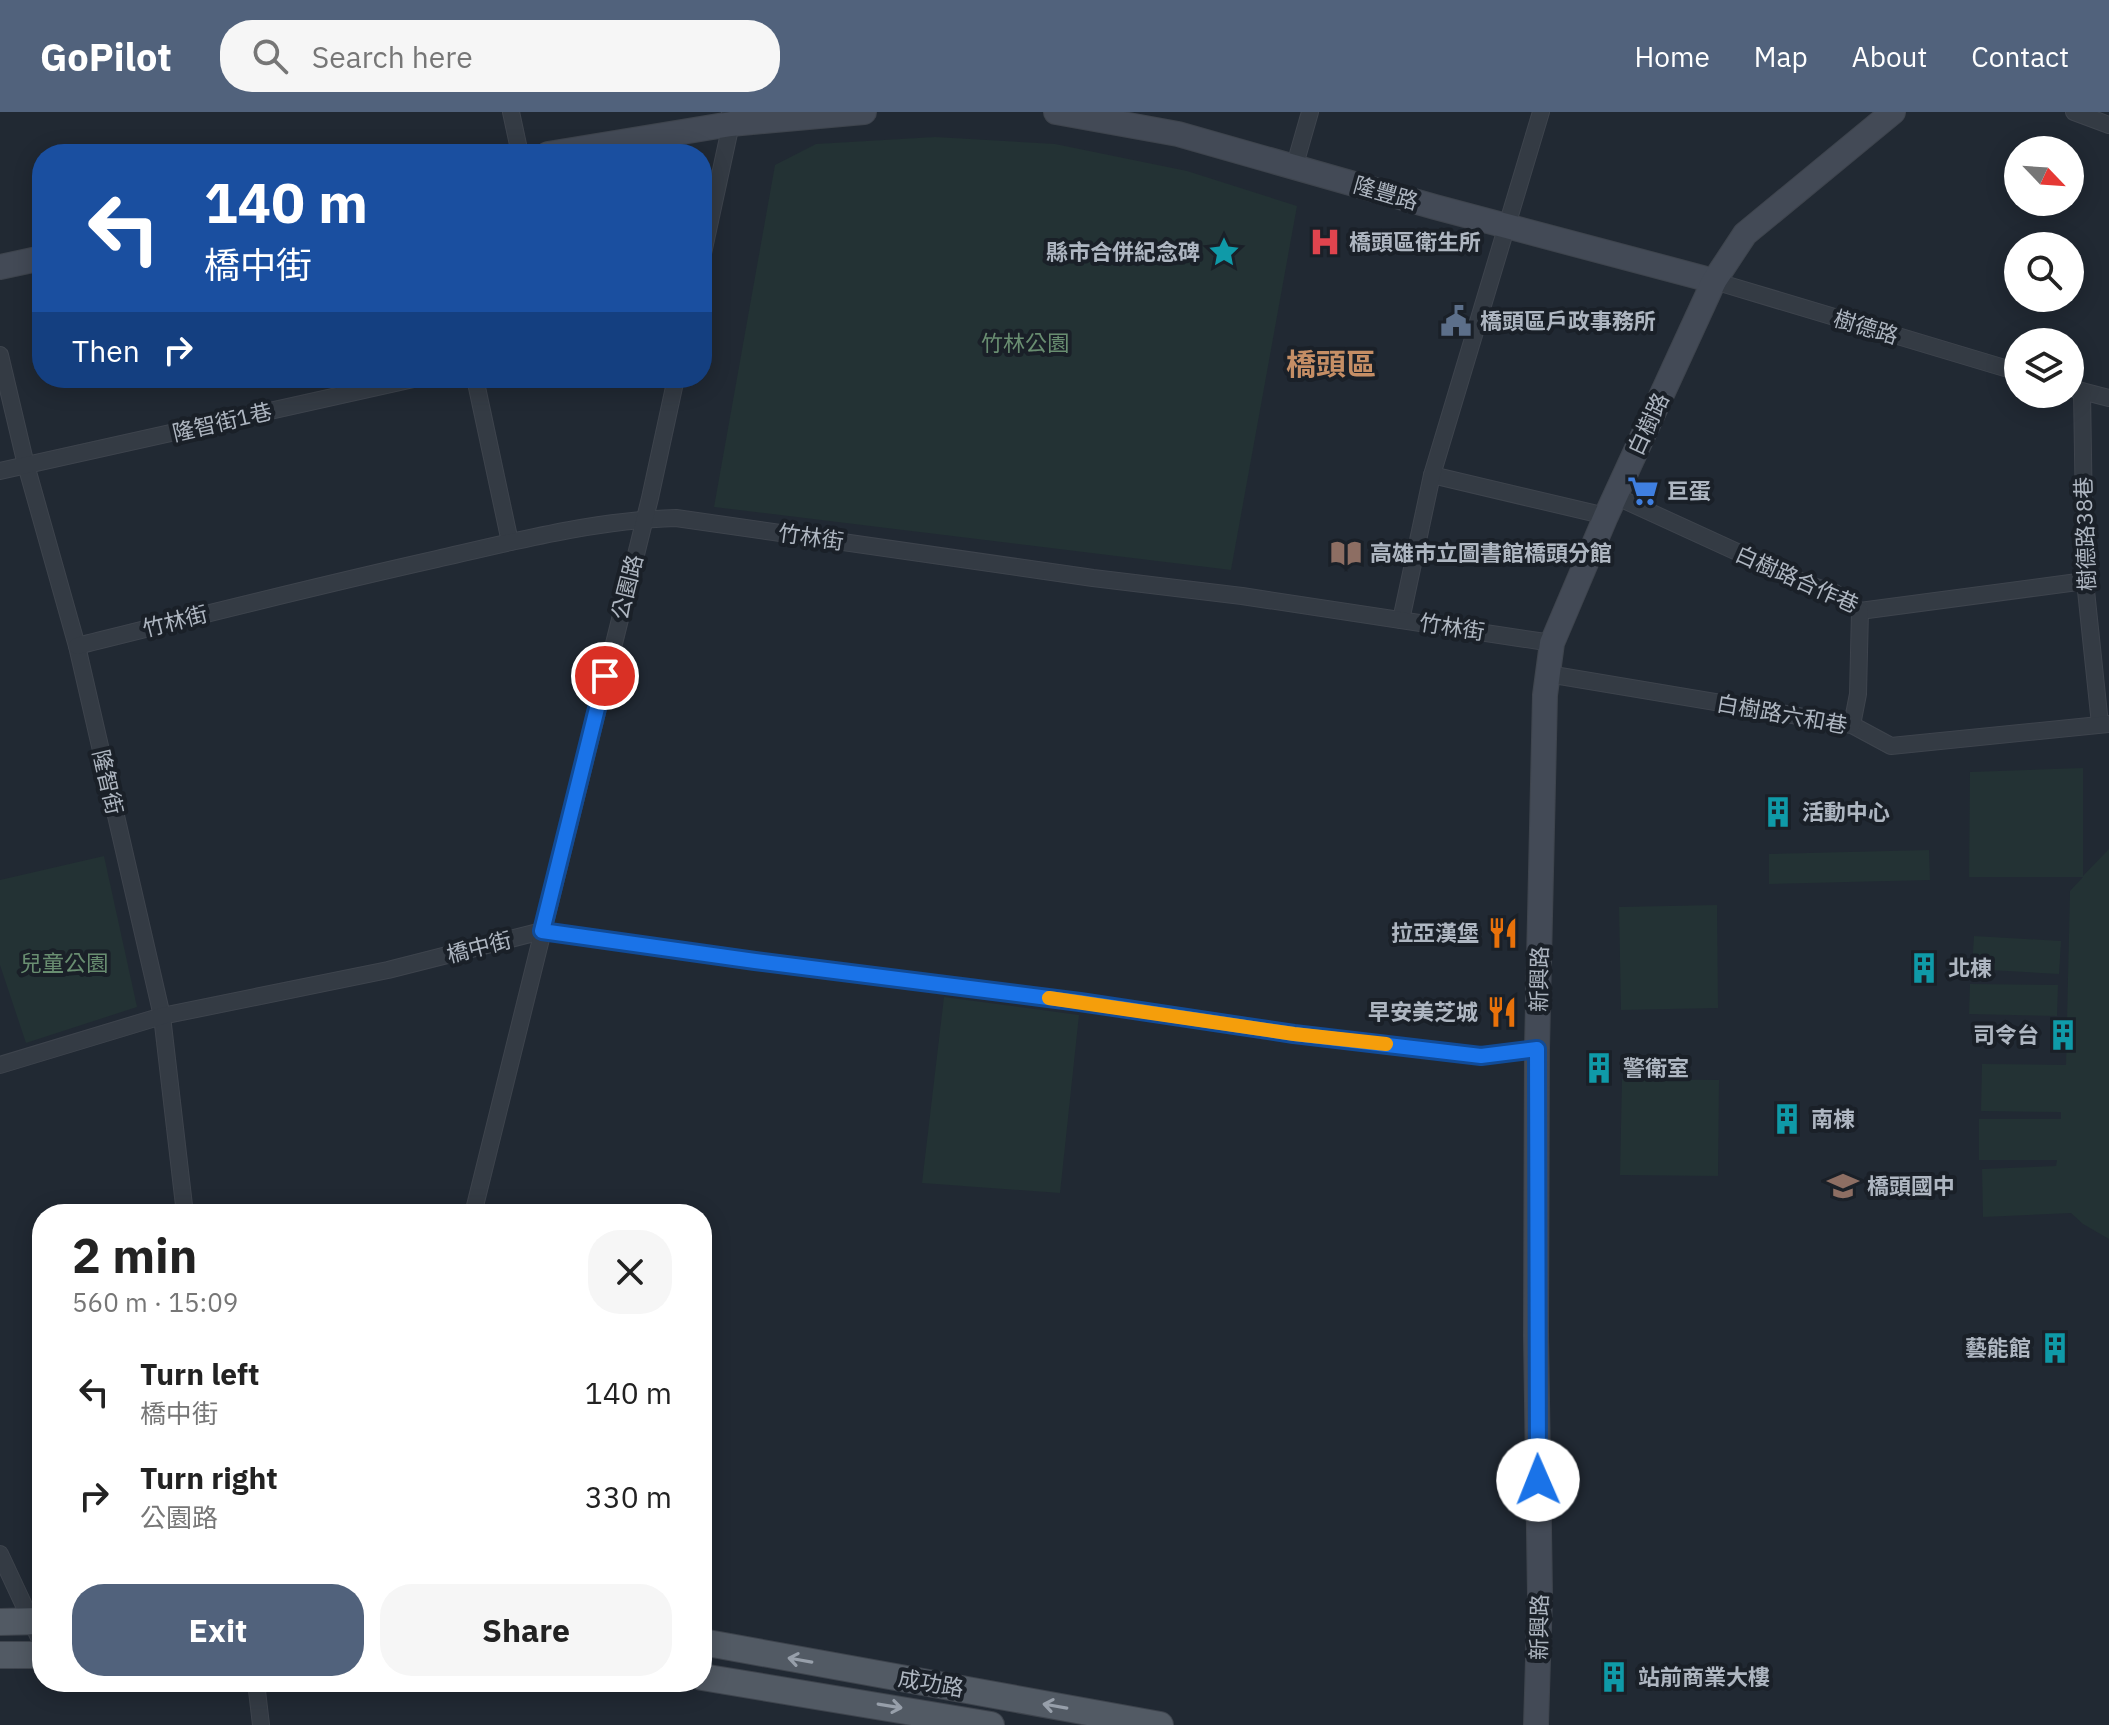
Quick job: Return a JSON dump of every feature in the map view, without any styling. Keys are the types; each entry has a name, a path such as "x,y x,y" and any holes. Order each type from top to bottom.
{"main road":[{"path":"0,1622 32,1628"},
{"name":"成功路","path":"712,1644 1160,1725"},
{"path":"0,1655 32,1655"},
{"name":"成功路","path":"712,1679 991,1725"}],"street":[{"path":"511,112 518,144"},
{"path":"599,144 730,118 864,112"},
{"name":"隆豐路","path":"1056,112 1178,134 1714,281"},
{"path":"1294,168 1310,112"},
{"path":"1401,620 1432,475 1541,112"},
{"name":"白樹路","path":"1542,809 1552,643 1610,506 1714,281 1745,234 1893,112"},
{"path":"2074,112 2109,125"},
{"path":"712,208 730,118"},
{"path":"0,267 32,260"},
{"name":"樹德路","path":"1714,281 2004,368"},
{"name":"隆智街","path":"0,355 26,465 77,646 162,1016 184,1204"},
{"name":"隆智街1巷","path":"0,471 373,388"},
{"path":"477,388 510,542"},
{"name":"公園路","path":"475,1204 674,388"},
{"path":"2084,392 2109,398"},
{"name":"樹德路38巷","path":"2077,408 2085,581 2104,724"},
{"name":"白樹路合作巷","path":"1432,475 1610,506 1835,593 1860,611 2085,581"},
{"name":"竹林街","path":"77,646 294,591 510,542 644,519 676,518 1552,643"},
{"path":"1852,725 1858,694 1860,611"},
{"name":"白樹路六和巷","path":"1548,674 1852,725 1891,746 2104,724"},
{"name":"新興路","path":"1536,1725 1540,1595 1536,1336 1537,1049 1542,809"},
{"name":"橋中街","path":"0,1065 162,1016 388,970 542,931 1080,1002 1294,1034 1481,1056 1537,1049"},
{"path":"0,1554 32,1616"},
{"path":"257,1692 261,1725"}],"green space":[{"name":"竹林公園","path":"935,137 1055,144 1187,171 1297,206 1231,570 714,507 775,165 816,144"},
{"path":"2083,768 2083,876 2109,849 2109,1239 2071,1213 1983,1217 1982,1169 2056,1166 2057,1160 1979,1160 1979,1119 2061,1119 2061,1112 1981,1111 1982,1064 2066,1065 2070,891 2083,877 1969,877 1970,772"},
{"path":"1929,850 1930,880 1769,884 1769,854"},
{"name":"兒童公園","path":"104,856 137,1007 26,1043 0,965 0,880"},
{"path":"1717,905 1718,1008 1621,1010 1619,907"},
{"path":"1974,936 2061,941 2059,974 1972,969"},
{"path":"1970,984 2058,985 2057,1016 1969,1014"},
{"path":"944,997 1079,1015 1060,1193 922,1183"},
{"path":"1622,1079 1719,1080 1718,1176 1620,1175"}],"slow traffic":[{"path":"1049,998 1294,1034 1386,1044"}],"place":[{"name":"橋頭區衛生所","path":"1325,242"},
{"name":"縣市合併紀念碑","path":"1224,252"},
{"name":"橋頭區戶政事務所","path":"1456,321"},
{"name":"巨蛋","path":"1643,491"},
{"name":"高雄市立圖書館橋頭分館","path":"1346,553"},
{"name":"活動中心","path":"1778,812"},
{"name":"拉亞漢堡","path":"1503,933"},
{"name":"北棟","path":"1924,968"},
{"name":"早安美芝城","path":"1502,1012"},
{"name":"司令台","path":"2063,1035"},
{"name":"警衛室","path":"1599,1068"},
{"name":"南棟","path":"1787,1119"},
{"name":"橋頭國中","path":"1843,1186"},
{"name":"藝能館","path":"2055,1348"},
{"name":"站前商業大樓","path":"1614,1677"}],"district":[{"name":"橋頭區","path":"1331,365"}],"route":[{"path":"605,676 542,931 1080,1002 1294,1034 1481,1056 1537,1049 1538,1480"}]}
